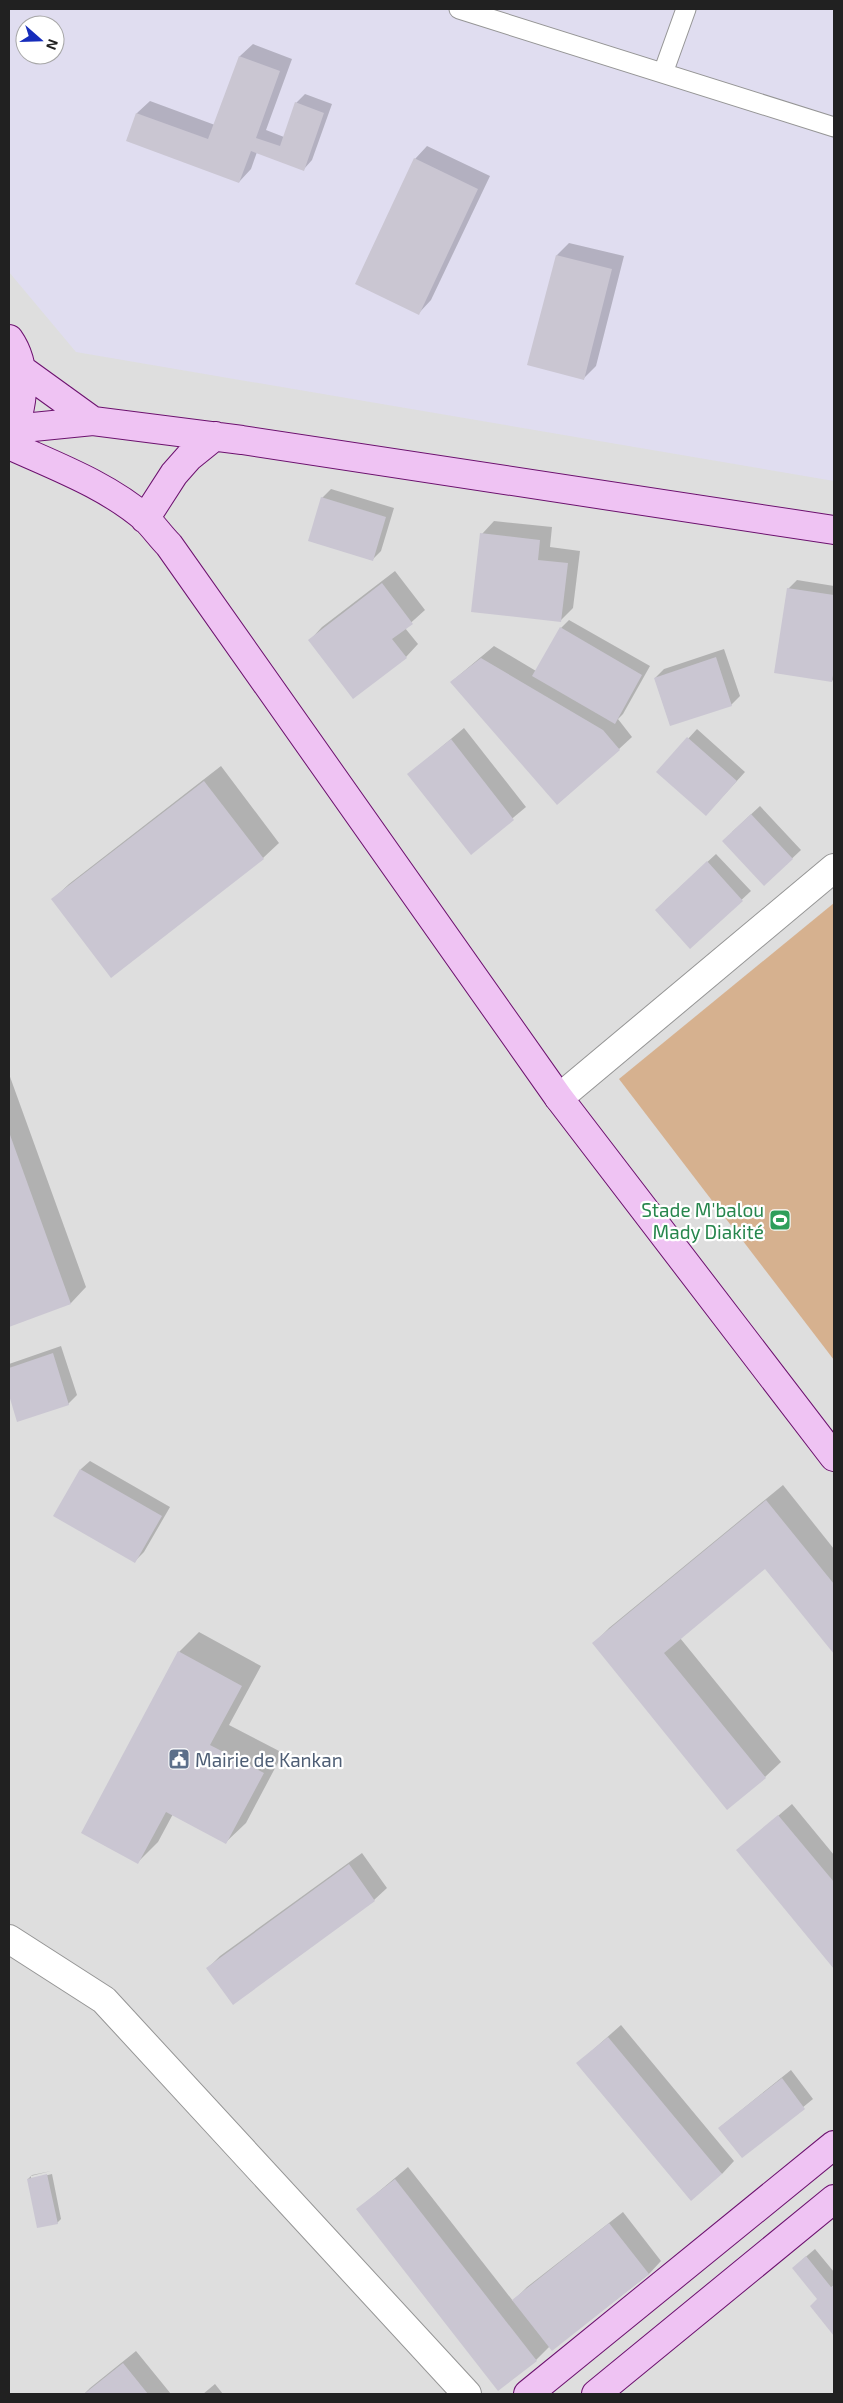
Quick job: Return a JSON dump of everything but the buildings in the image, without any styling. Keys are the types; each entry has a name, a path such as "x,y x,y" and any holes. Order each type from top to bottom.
{"street":[{"path":"9,339 21,369 22,400 10,437"},
{"path":"21,369 93,422"},
{"path":"10,437 93,422 215,436 834,530"},
{"path":"145,519 174,474 189,457 215,436"},
{"path":"10,437 110,494 145,519 169,545 559,1098 834,1458"},
{"path":"559,1098 834,868"},
{"path":"9,1939 104,2000 466,2394"},
{"path":"528,2394 834,2145"},
{"path":"596,2394 834,2199"}],"lane":[{"path":"459,9 834,127"},
{"path":"663,73 686,9"}],"shaded area":[{"path":"9,9 834,9 834,2394 9,2394"},
{"path":"9,9 834,9 834,481 76,352 9,272"},
{"name":"Stade M'balou Mady Diakité","path":"834,903 834,1360 619,1079"}],"place":[{"name":"Stade M'balou Mady Diakité","path":"780,1220"},
{"name":"Mairie de Kankan","path":"179,1759"}]}
